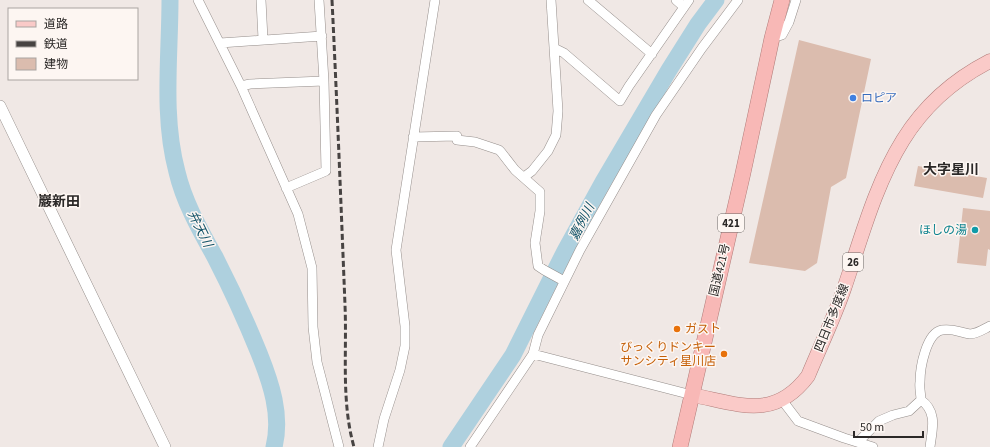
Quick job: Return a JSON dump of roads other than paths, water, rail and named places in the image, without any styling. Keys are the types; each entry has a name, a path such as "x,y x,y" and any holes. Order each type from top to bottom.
{"highway":[{"name":"国道421号","path":"680,447 743,173 772,38 782,0"}],"main road":[{"name":"四日市多度線","path":"692,395 753,406 767,405 782,400 796,389 808,376 842,296 878,190 903,140 915,122 929,106 952,85 990,61"}],"street":[{"path":"198,0 241,86 298,214 312,268 313,327 317,362 339,447"},
{"path":"261,0 263,39"},
{"path":"286,188 326,171 324,81 319,0"},
{"path":"378,447 384,419 400,370 405,346 405,326 396,250 435,0"},
{"path":"524,177 548,151 556,135 558,111 551,0"},
{"path":"588,0 652,54"},
{"path":"554,48 564,53 620,101 687,3 676,0"},
{"path":"470,447 533,354 538,335 563,280 656,115 702,48 738,0"},
{"path":"772,38 782,35 789,22 796,0"},
{"path":"220,43 322,36"},
{"path":"241,86 250,84 324,81"},
{"path":"0,106 165,447"},
{"path":"413,137 458,136 457,140 475,142 501,152 515,170 540,192 540,211 535,243 538,266 563,280"},
{"path":"930,447 933,416 921,400 920,381 925,350 928,343 937,333 943,330 956,330 970,334 976,333 990,326"},
{"path":"533,354 692,395"},
{"path":"782,400 798,421 873,447"},
{"path":"858,442 879,421 893,415 909,411 921,400"}],"waterway":[{"name":"弁天川","path":"170,0 168,108 172,151 180,183 188,205 233,293 268,376 276,411 277,423 274,447"},
{"name":"嘉例川","path":"451,447 513,355 565,251 603,182 669,70 698,24 716,0"}],"railway":[{"path":"332,0 345,305 345,377 347,412 354,447"}],"place":[{"name":"ロピア","path":"853,98"},
{"name":"ほしの湯","path":"975,230"},
{"name":"ガスト","path":"677,329"},
{"name":"びっくりドンキー サンシティ星川店","path":"724,354"}],"district":[{"name":"大字星川","path":"951,170"},
{"name":"巖新田","path":"59,202"}]}
